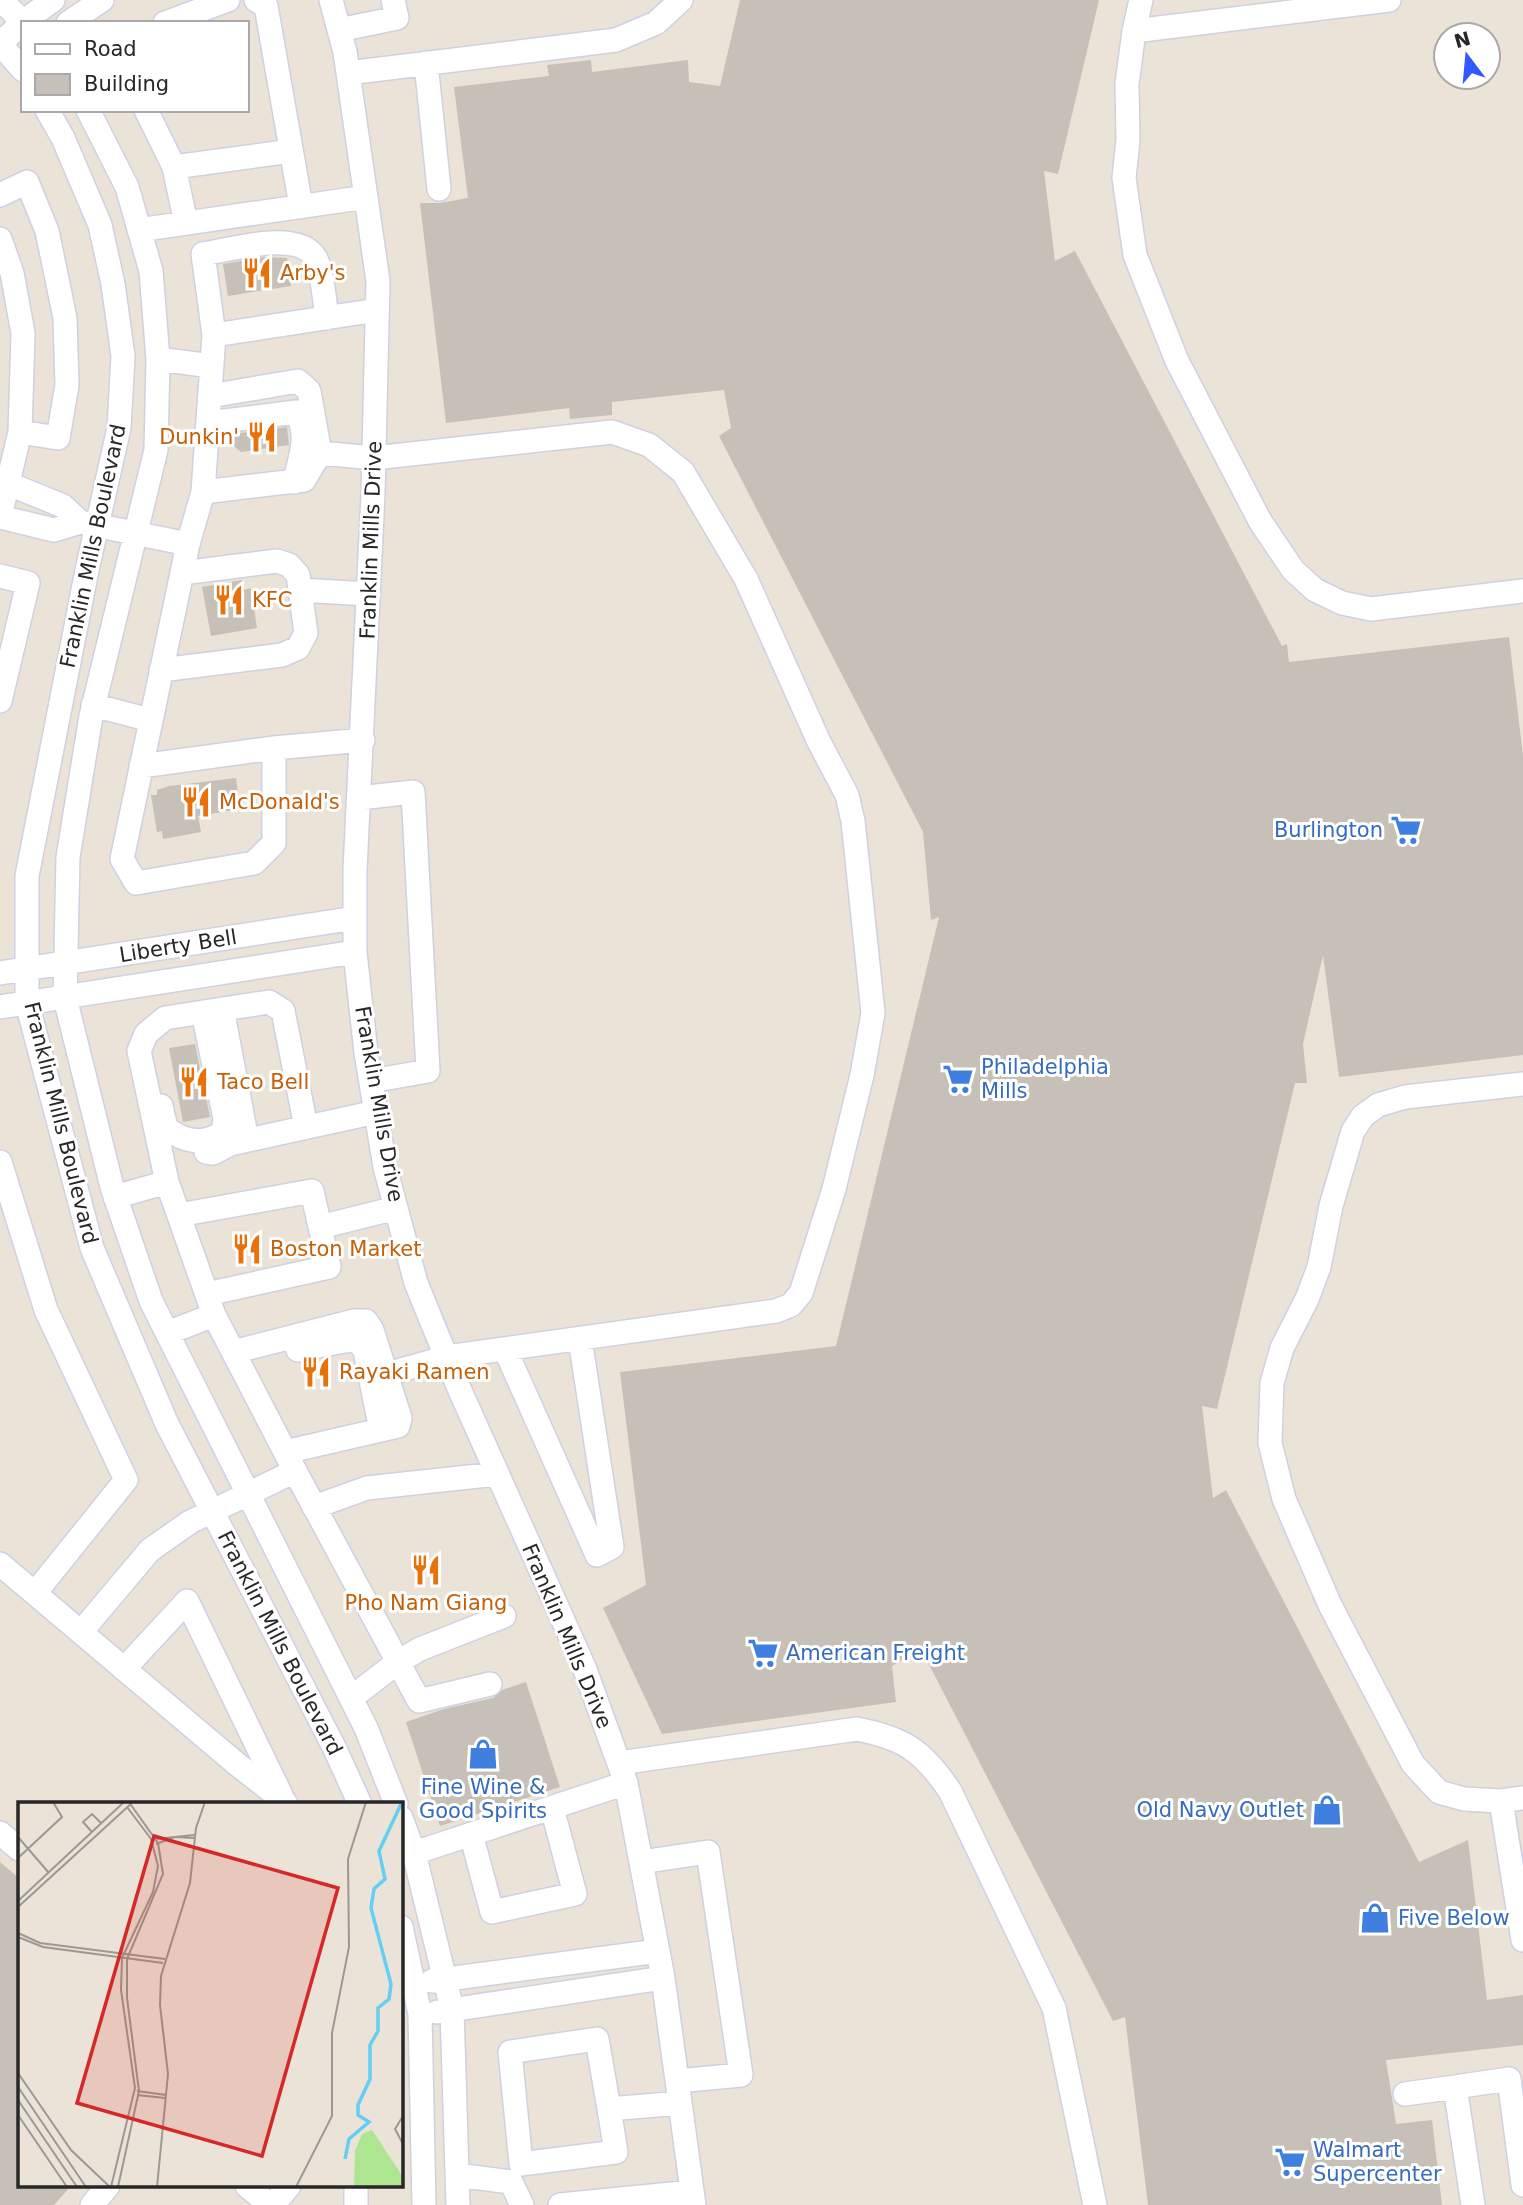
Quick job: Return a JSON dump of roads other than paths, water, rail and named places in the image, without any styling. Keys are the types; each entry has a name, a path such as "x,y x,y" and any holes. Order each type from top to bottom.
{"street":[{"path":"1,0 22,21"},
{"path":"24,21 52,0"},
{"path":"71,21 102,0"},
{"path":"170,21 228,0"},
{"path":"256,0 266,6 301,206"},
{"name":"Franklin Mills Drive","path":"331,0 348,73 378,281 355,952 385,1167 416,1283 497,1474 584,1667 623,1773 663,1978 693,2199"},
{"path":"339,30 397,18 393,0"},
{"path":"348,73 616,40 656,23 681,0"},
{"path":"1141,0 1127,84 1128,140 1124,178 1135,255 1177,360 1260,520 1293,570 1315,590 1342,603 1371,609 1523,591"},
{"path":"1134,31 1389,0"},
{"path":"21,24 0,44 21,68"},
{"path":"426,63 439,189"},
{"name":"Franklin Mills Boulevard","path":"48,112 63,138 100,225 113,284 123,356 120,428 89,524 27,876 27,1003 92,1248 167,1424 334,1747 359,1802"},
{"name":"Franklin Mills Boulevard","path":"89,112 127,187 151,271 158,359 156,450 93,705 68,857 65,998 115,1197 151,1301 366,1728 395,1802"},
{"path":"147,112 174,167 186,223"},
{"path":"174,167 291,151"},
{"path":"0,195 27,182 47,231 65,317 67,386 58,438 20,432"},
{"path":"139,230 366,197"},
{"path":"0,239 12,273 23,333 20,432 0,517 54,530 89,524 188,544"},
{"path":"274,748 274,843 254,863 136,883 122,859 188,544 203,492 214,335 203,254 275,242 292,242 316,259 327,318"},
{"path":"214,335 377,310"},
{"path":"158,359 212,366"},
{"path":"203,492 304,480 320,453 309,391 298,382 210,396"},
{"path":"208,423 296,412 300,418 304,444 294,482"},
{"path":"320,453 374,458 612,432 649,445 683,472 746,579 819,742 847,795 853,821 873,1013 862,1075 834,1189 801,1293 791,1305 776,1311 447,1357 387,1374"},
{"path":"9,484 63,506 89,524"},
{"path":"161,670 282,655 298,648 306,633 298,575 289,565 277,561 182,573"},
{"path":"0,576 29,583 0,701"},
{"path":"300,590 369,594"},
{"path":"93,705 150,720"},
{"path":"141,766 274,748 363,740"},
{"path":"359,799 413,792 428,1071 371,1081"},
{"name":"Liberty Bell","path":"0,973 355,918"},
{"name":"Liberty Bell","path":"0,1007 355,952"},
{"path":"306,1128 283,1011 269,1002 165,1018 146,1034 139,1051 167,1182 210,1304 314,1507 419,1701 490,1684"},
{"path":"146,1034 166,1128 179,1138 212,1140 223,1132 225,1119 213,1011"},
{"path":"213,1011 247,1140"},
{"path":"1523,1084 1405,1097 1378,1105 1363,1116 1353,1131 1334,1193 1319,1267 1307,1299 1282,1348 1272,1383 1270,1431 1270,1443 1284,1499 1330,1605 1413,1764 1439,1792 1464,1799 1512,1799 1523,1940"},
{"path":"161,1155 187,1150 213,1153 230,1144 376,1112"},
{"path":"0,1162 46,1310 126,1480 35,1593"},
{"path":"115,1197 167,1182"},
{"path":"167,1333 210,1304 329,1267 312,1191 179,1215"},
{"path":"320,1227 396,1208"},
{"path":"81,1632 150,1550 190,1522 247,1495 290,1461 398,1426 400,1418 387,1374 372,1330 366,1321 354,1321 236,1357"},
{"path":"506,1349 597,1555 612,1547 580,1339"},
{"path":"236,1357 358,1340 365,1351 381,1430"},
{"path":"314,1507 367,1488 497,1474"},
{"path":"0,1564 285,1802"},
{"path":"124,1669 187,1601 285,1802"},
{"path":"351,1698 398,1662 420,1649 504,1616"},
{"path":"414,1853 552,1808 623,1773 857,1729 886,1734 910,1747 934,1768 950,1791 1054,2008 1095,2205"},
{"path":"471,1834 492,1912 575,1894 552,1808"},
{"path":"402,1821 414,1853 449,1994 458,2205"},
{"path":"0,1833 18,1848"},
{"path":"608,2109 741,2075 708,1852 641,1862"},
{"path":"402,1933 413,1999 424,2205"},
{"path":"413,1999 658,1951"},
{"path":"413,1999 663,1978"},
{"path":"457,2175 516,2173 616,2152 597,2039 510,2052 516,2173 522,2205"},
{"path":"1405,2094 1509,2079 1523,2185"},
{"path":"1455,2087 1473,2205"},
{"path":"92,2205 106,2188"},
{"path":"250,2188 272,2205 287,2188"},
{"path":"560,2205 693,2199"}],"place":[{"name":"Arby's","path":"257,273"},
{"name":"Dunkin'","path":"262,437"},
{"name":"KFC","path":"229,600"},
{"name":"McDonald's","path":"196,802"},
{"name":"Burlington","path":"1406,830"},
{"name":"Philadelphia Mills","path":"958,1079"},
{"name":"Taco Bell","path":"194,1082"},
{"name":"Boston Market","path":"247,1249"},
{"name":"Rayaki Ramen","path":"316,1372"},
{"name":"Pho Nam Giang","path":"426,1570"},
{"name":"American Freight","path":"763,1653"},
{"name":"Fine Wine & Good Spirits","path":"483,1754"},
{"name":"Old Navy Outlet","path":"1327,1810"},
{"name":"Five Below","path":"1375,1918"},
{"name":"Walmart Supercenter","path":"1290,2162"}]}
